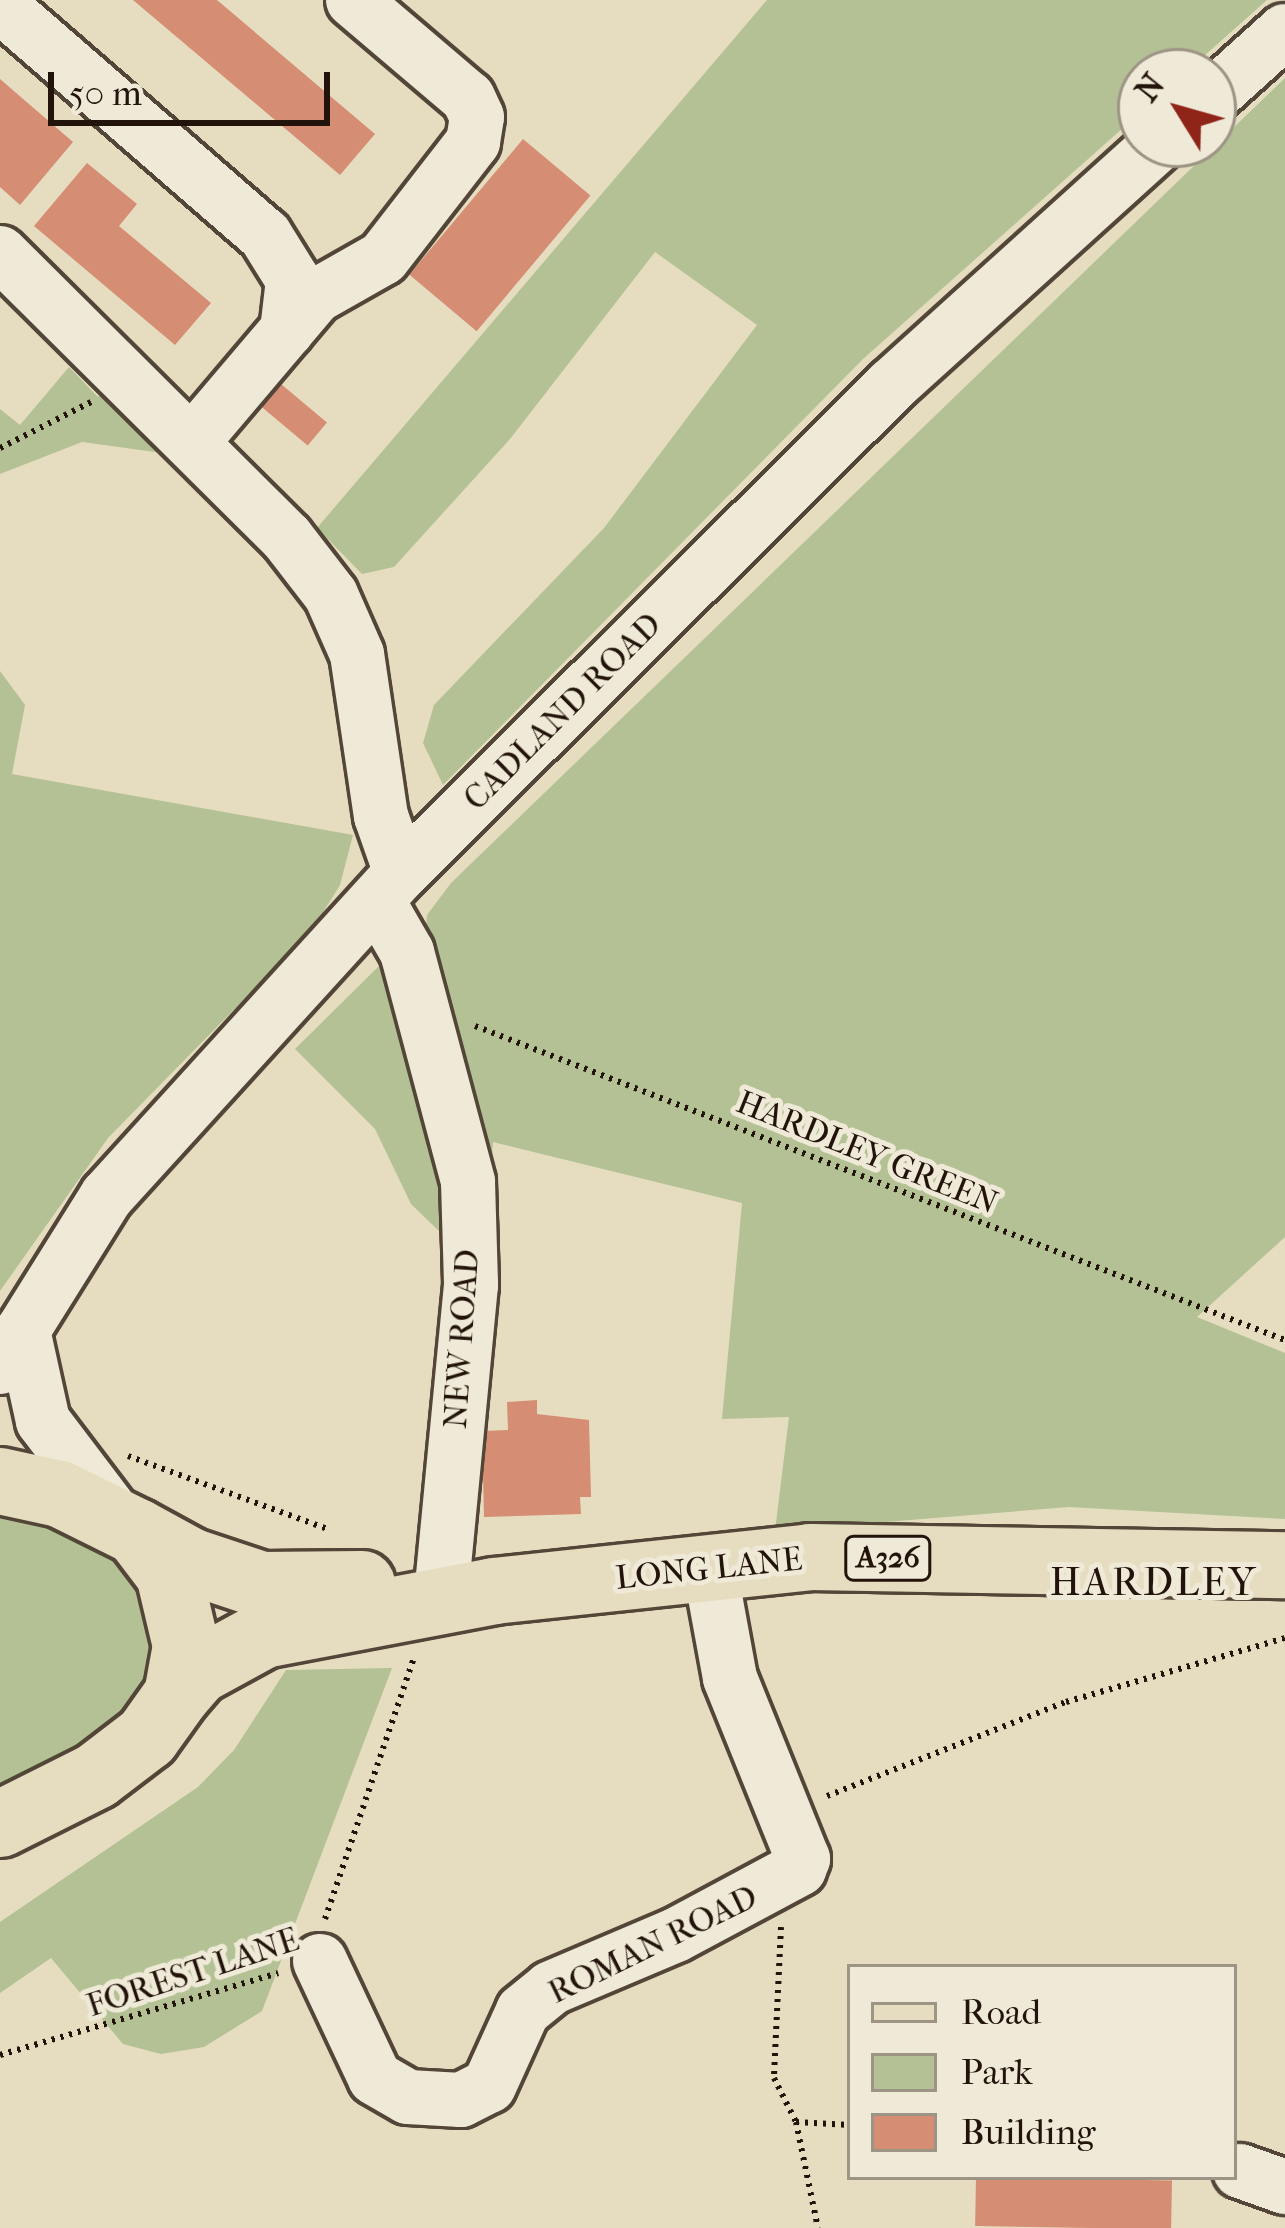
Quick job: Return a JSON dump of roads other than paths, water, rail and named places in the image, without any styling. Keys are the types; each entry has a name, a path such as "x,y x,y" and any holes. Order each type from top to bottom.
{"main road":[{"name":"LONG LANE","path":"0,1481 60,1494 190,1561 262,1585 468,1584 710,1569 810,1557 1285,1565"},
{"path":"128,1526 169,1574 184,1622 177,1695"},
{"name":"LONG LANE","path":"4,1824 123,1756 199,1671 264,1634 468,1584"}],"street":[{"path":"193,441 322,290 383,258 465,158 476,117 461,90 353,0"},
{"path":"0,5 265,235 293,280 287,331"},
{"path":"1237,74 1285,31"},
{"name":"CADLAND ROAD","path":"128,1526 49,1433 12,1348 107,1196 389,886 892,385 1133,168"},
{"path":"265,235 325,258 383,258"},
{"name":"NEW ROAD","path":"0,253 112,385 193,441 287,538 343,616 359,663 389,886 430,1030 470,1212 468,1584"},
{"name":"ROMAN ROAD","path":"320,1960 375,2078 408,2097 460,2100 489,2086 523,2011 551,1988 788,1880 803,1859 730,1678 710,1569"}],"district":[{"name":"HARDLEY","path":"1154,1582"}]}
